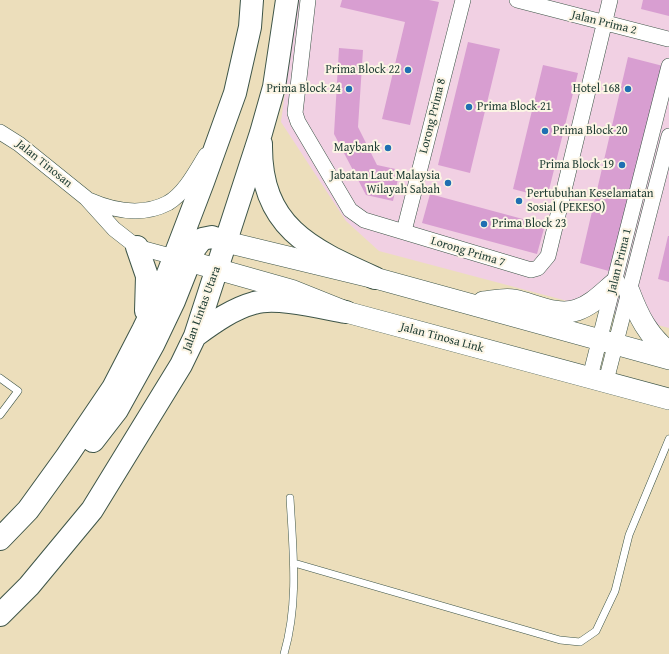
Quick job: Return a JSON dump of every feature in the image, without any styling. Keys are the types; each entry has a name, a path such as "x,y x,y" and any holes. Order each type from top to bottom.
{"main road":[{"path":"0,539 28,510 61,480 117,410 153,344 174,301 182,259 243,62 252,0"},
{"name":"Jalan Lintas Utara","path":"0,614 29,586 92,510 180,365 194,336 226,242 274,87 287,0"},
{"path":"261,133 261,156 270,197 288,228 301,240 334,260 375,278"},
{"path":"28,510 113,388 159,297 182,259 202,240 212,237 226,242 375,278 469,303 669,359"},
{"path":"137,247 147,276 148,298 143,330"},
{"path":"182,259 217,269"},
{"name":"Jalan Tinosa Link","path":"217,269 291,290 346,312 669,398"},
{"path":"469,303 513,300 552,310 567,312 577,310 591,304 622,287 646,329 669,352"},
{"path":"194,336 238,308 255,302 272,301 346,312"}],"street":[{"name":"Lorong Prima 7","path":"308,0 295,104 298,122 350,210 364,220 531,270 538,268 548,256 610,0"},
{"name":"Lorong Prima 8","path":"404,231 462,0"},
{"name":"Jalan Prima 2","path":"526,1 669,43"},
{"name":"Jalan Prima 1","path":"622,287 669,66"},
{"path":"86,198 100,205 130,211 150,210 169,202 184,188 197,170 225,121"},
{"name":"Jalan Tinosan","path":"0,132 19,144 86,198"},
{"name":"Jalan Prima 1","path":"598,379 622,287 669,136"},
{"path":"86,198 114,230 137,247 182,259"}],"lane":[{"path":"0,378 18,391 0,416"},
{"path":"294,563 560,640 580,642 596,631 615,591 629,535 669,439"},
{"path":"284,654 293,611 294,563 290,498"}],"shaded area":[{"path":"297,0 669,0 669,328 379,251 346,221 281,122"}],"building":[{"name":"Prima Block 22","path":"342,0 429,0 439,2 410,125 382,119 405,22 340,7"},
{"path":"643,0 669,0 669,16 641,9"},
{"name":"Prima Block 21","path":"468,42 500,49 470,173 438,165"},
{"name":"Prima Block 24","path":"339,48 363,50 358,127 377,165 400,170 393,201 366,195 334,134"},
{"name":"Prima Block 19","path":"628,57 667,67 616,273 580,263"},
{"name":"Prima Block 20","path":"543,65 578,73 547,198 513,189"},
{"name":"Prima Block 23","path":"430,194 545,225 537,254 422,223"},
{"path":"669,236 669,282 658,279"}],"place":[{"name":"Prima Block 22","path":"408,70"},
{"name":"Prima Block 24","path":"349,89"},
{"name":"Hotel 168","path":"628,89"},
{"name":"Prima Block 21","path":"469,107"},
{"name":"Prima Block 20","path":"545,131"},
{"name":"Maybank","path":"388,148"},
{"name":"Prima Block 19","path":"622,165"},
{"name":"Jabatan Laut Malaysia Wilayah Sabah","path":"448,183"},
{"name":"Pertubuhan Keselamatan Sosial (PEKESO)","path":"519,201"},
{"name":"Prima Block 23","path":"484,224"}]}
